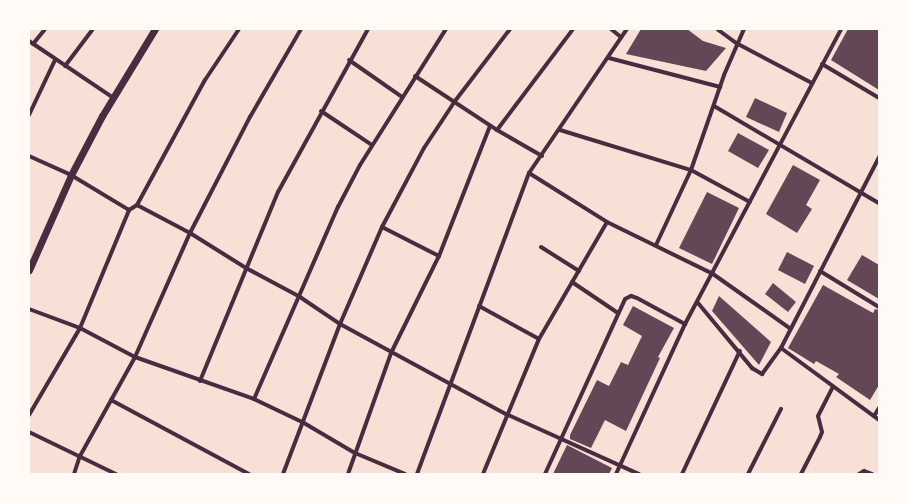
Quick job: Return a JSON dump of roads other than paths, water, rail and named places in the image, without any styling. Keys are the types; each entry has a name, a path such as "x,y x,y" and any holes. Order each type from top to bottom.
{"street":[{"path":"33,44 45,29"},
{"path":"65,66 93,29"},
{"path":"29,270 71,175 112,97 155,29"},
{"path":"29,415 80,328 129,210 137,205 205,80 239,29"},
{"path":"74,474 80,456 135,356 190,233 250,117 301,29"},
{"path":"200,381 278,192 349,60 368,29"},
{"path":"254,399 338,207 372,145 446,29"},
{"path":"283,474 304,423 340,324 382,227 424,148 455,101 510,29"},
{"path":"497,130 573,29"},
{"path":"611,29 621,37"},
{"path":"417,474 529,173 609,58 627,29"},
{"path":"716,29 738,44 812,83"},
{"path":"656,245 691,170 720,87 744,29"},
{"path":"616,474 685,324 698,303 841,29"},
{"path":"29,41 55,60 112,97"},
{"path":"609,58 720,87"},
{"path":"29,115 55,60"},
{"path":"349,60 402,97"},
{"path":"822,64 879,98"},
{"path":"415,76 455,101 490,126 542,156"},
{"path":"714,106 879,203"},
{"path":"321,111 372,145"},
{"path":"348,474 391,353 439,256 490,126"},
{"path":"560,130 691,170 750,202"},
{"path":"29,156 71,175 129,210"},
{"path":"698,303 759,374 780,348 791,329 879,157"},
{"path":"529,173 607,222 713,274 791,329"},
{"path":"137,205 190,233 246,268 300,296 340,324 450,385 506,414 639,474"},
{"path":"483,474 506,414 539,338 607,222"},
{"path":"382,227 439,256"},
{"path":"541,247 579,271"},
{"path":"820,271 879,307"},
{"path":"572,282 618,313"},
{"path":"545,474 625,299 631,296 685,324"},
{"path":"479,306 539,338"},
{"path":"29,309 80,328 135,356 200,381 254,399 304,423 355,453 405,474"},
{"path":"780,348 879,420"},
{"path":"682,474 740,351"},
{"path":"801,474 822,432 818,416 833,387"},
{"path":"111,400 249,474"},
{"path":"874,416 879,408"},
{"path":"748,474 781,409"},
{"path":"29,432 116,474"},
{"path":"859,474 864,471 872,474"}]}
